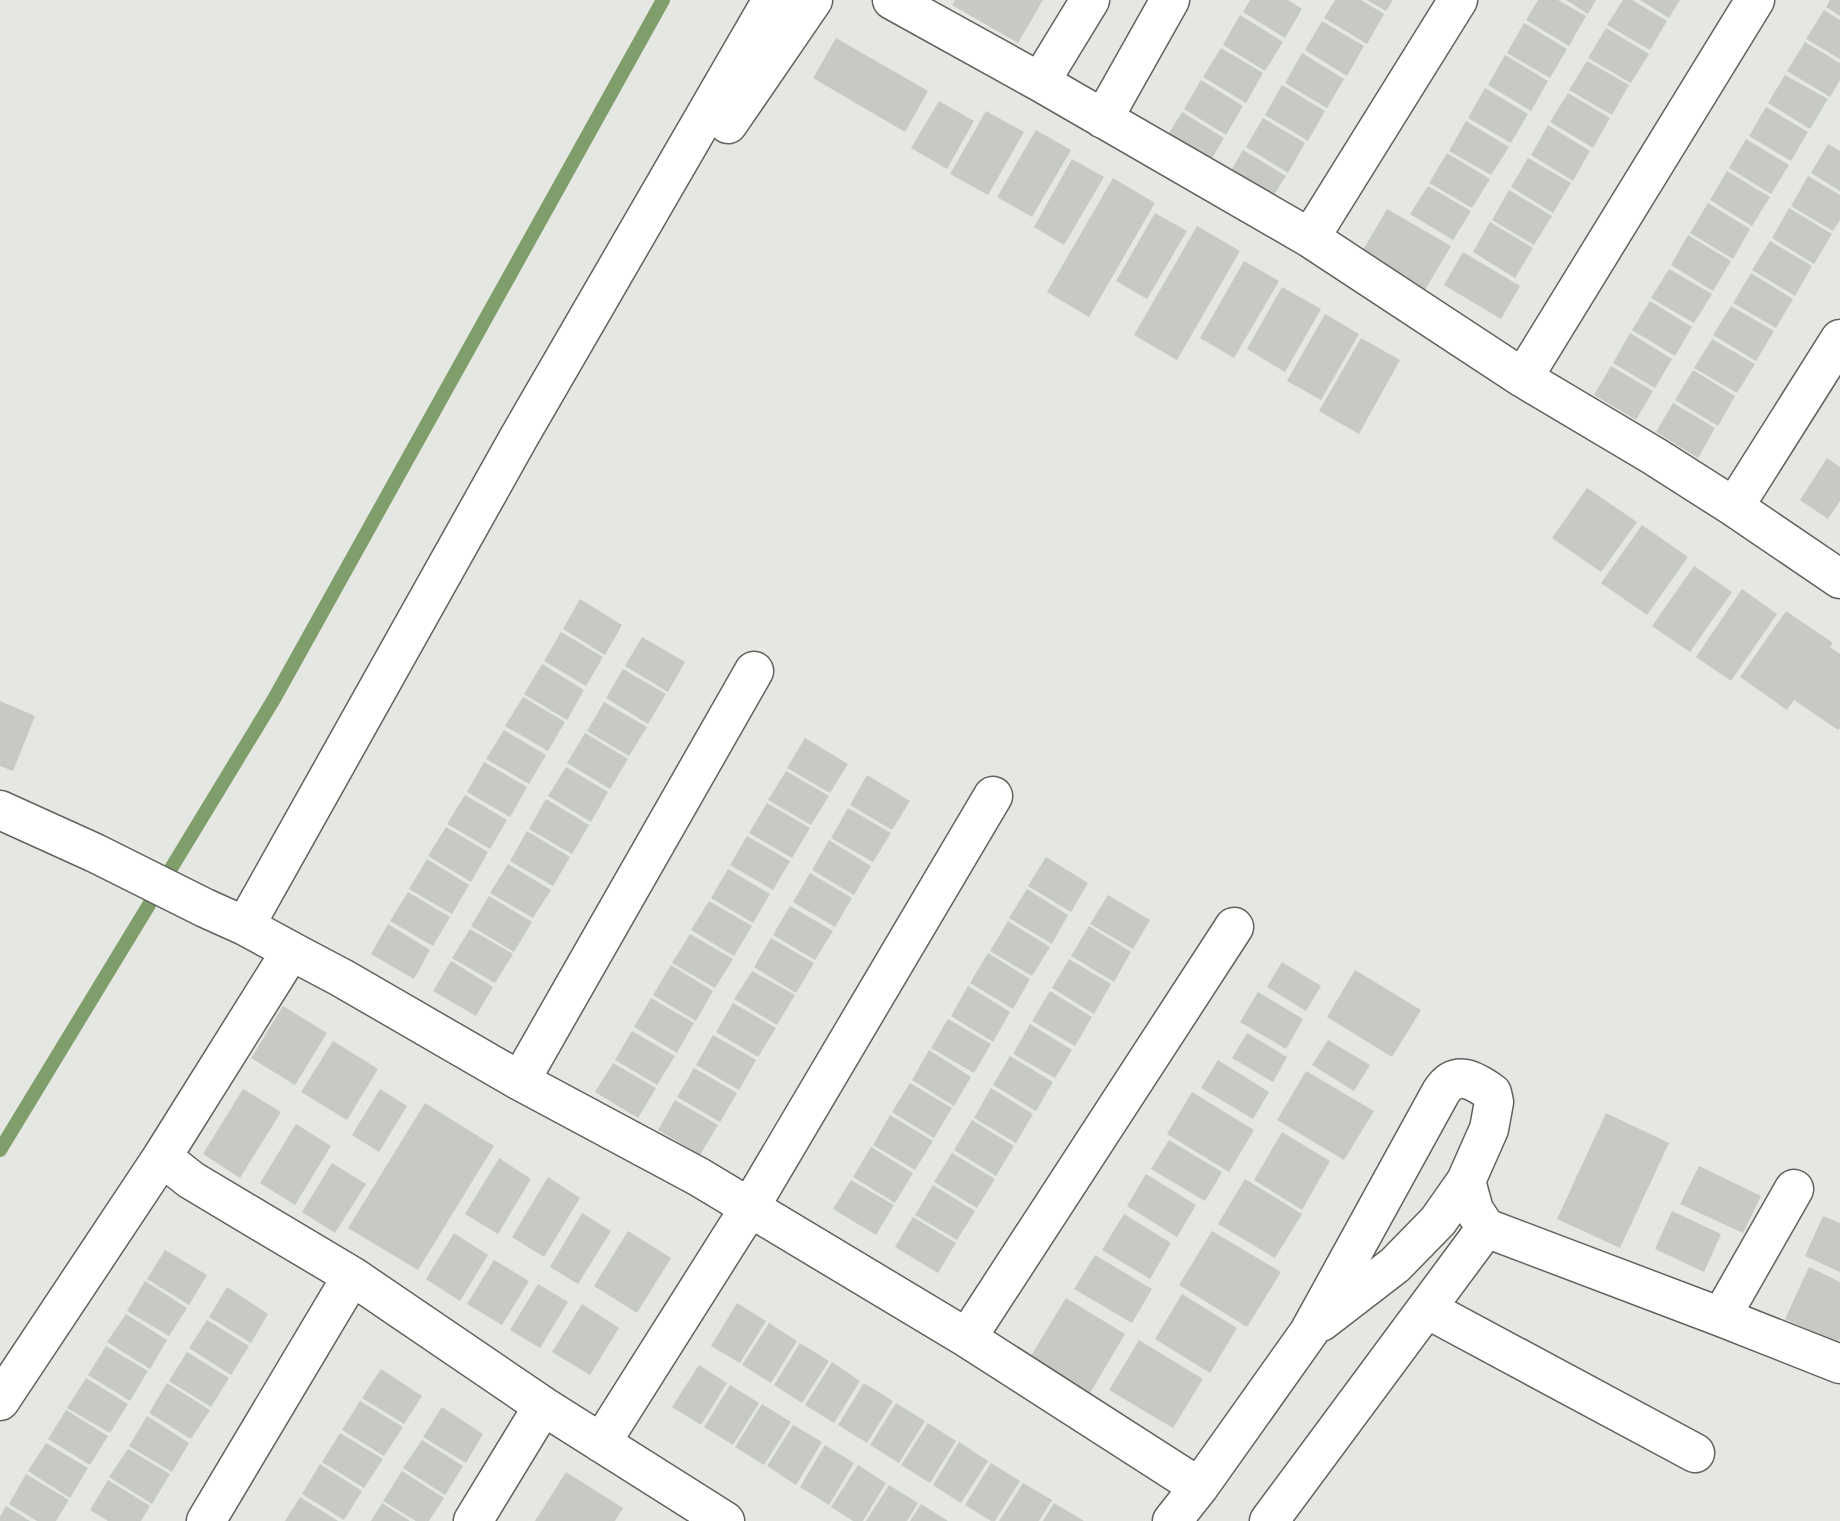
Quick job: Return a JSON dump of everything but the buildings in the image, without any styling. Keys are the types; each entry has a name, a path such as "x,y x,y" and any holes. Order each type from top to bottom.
{"street":[{"path":"245,926 519,437 772,0"},
{"path":"728,124 813,0"},
{"path":"892,0 1310,238 1523,378 1734,507 1840,579"},
{"path":"1040,82 1090,0"},
{"path":"1103,119 1170,0"},
{"path":"1310,238 1458,0"},
{"path":"1523,378 1755,0"},
{"path":"1734,507 1840,339"},
{"path":"520,1081 754,671"},
{"path":"601,1443 750,1207 993,796"},
{"path":"0,810 95,853 291,950 520,1081 699,1177 967,1338 1199,1487"},
{"path":"967,1338 1234,927"},
{"path":"0,1401 162,1157 291,950"},
{"path":"1172,1521 1309,1332 1446,1084 1453,1079 1468,1079 1492,1093 1494,1102 1489,1129 1466,1181 1438,1221 1395,1265 1309,1332"},
{"path":"162,1157 191,1180 352,1276 543,1406 725,1521"},
{"path":"1466,1181 1474,1210 1486,1228 1840,1364"},
{"path":"1721,1317 1794,1189"},
{"path":"1269,1521 1486,1228"},
{"path":"206,1521 352,1276"},
{"path":"1427,1309 1695,1453"},
{"path":"472,1521 543,1406"}],"waterway":[{"path":"0,1150 274,699 663,0"}]}
